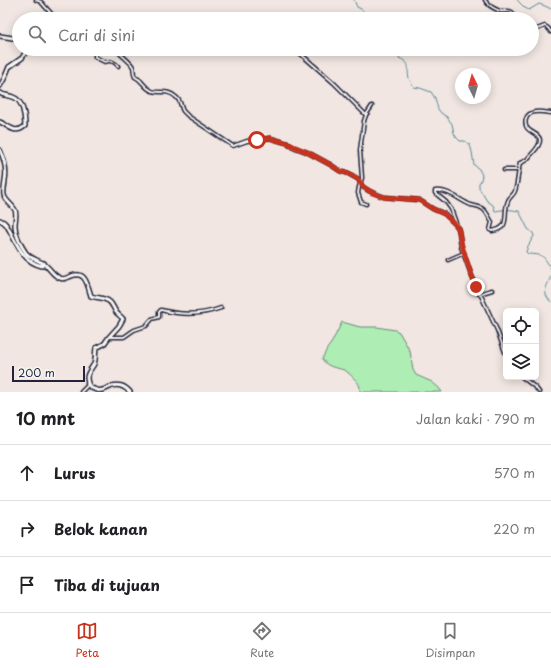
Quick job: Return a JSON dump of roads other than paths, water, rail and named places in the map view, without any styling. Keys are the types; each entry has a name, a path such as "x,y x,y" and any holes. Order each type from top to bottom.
{"street":[{"path":"36,0 41,2 50,12"},
{"path":"485,0 488,4 499,10 512,12"},
{"path":"539,28 546,26 551,32"},
{"path":"0,36 12,38"},
{"path":"0,86 9,67 23,56"},
{"path":"95,56 105,62 113,62 118,66"},
{"path":"122,56 131,64 133,67 134,76 140,79 144,86 154,91 165,92 174,96 180,102 182,110 188,116 233,146 248,140 253,141 270,138 287,143 307,152 340,171 353,176 358,179 360,184 369,191 384,197 419,200 444,214 458,228"},
{"path":"303,56 334,83 366,115"},
{"path":"0,93 2,95 12,96 19,100 25,124 24,128 14,130 0,122"},
{"path":"366,204 361,202 358,196 362,173 360,150 366,115 372,106"},
{"path":"503,347 497,330 471,274 451,209 446,202 435,193 435,191 449,193 471,205 481,208 485,211 492,222 490,230 501,229 504,224 508,200 515,192 520,163 528,159 538,147 540,141 539,137 531,132 527,127 526,118 534,112 551,113"},
{"path":"0,150 6,175 4,196 16,214 15,226 18,237 25,251 32,259 44,264 61,279 74,274 84,277 91,296 105,299 112,303 117,314 123,319 104,344 96,348 94,364 87,376 88,385 81,392"},
{"path":"504,170 519,170"},
{"path":"0,220 6,224 23,255 30,261 40,266 44,264"},
{"path":"448,260 464,253"},
{"path":"480,294 492,290"},
{"path":"108,337 124,337 134,330 146,326 152,319 159,317 159,312 161,310 172,313 196,313 221,308"},
{"path":"526,380 539,392"},
{"path":"87,383 97,391 103,391 114,385 124,386 130,392"}],"waterway":[{"path":"354,0 357,7 364,12"},
{"path":"517,0 529,10 539,4 551,9"},
{"path":"400,56 399,58 408,64 408,75 414,87 431,92 435,98 438,109 452,124 456,137 460,141 465,141 470,145 474,165 479,169 482,175 479,188 487,201 493,205 495,211 519,211 528,229 534,236 526,252 528,254 542,256 551,269"},
{"path":"551,276 546,289 546,295 551,302"}]}
